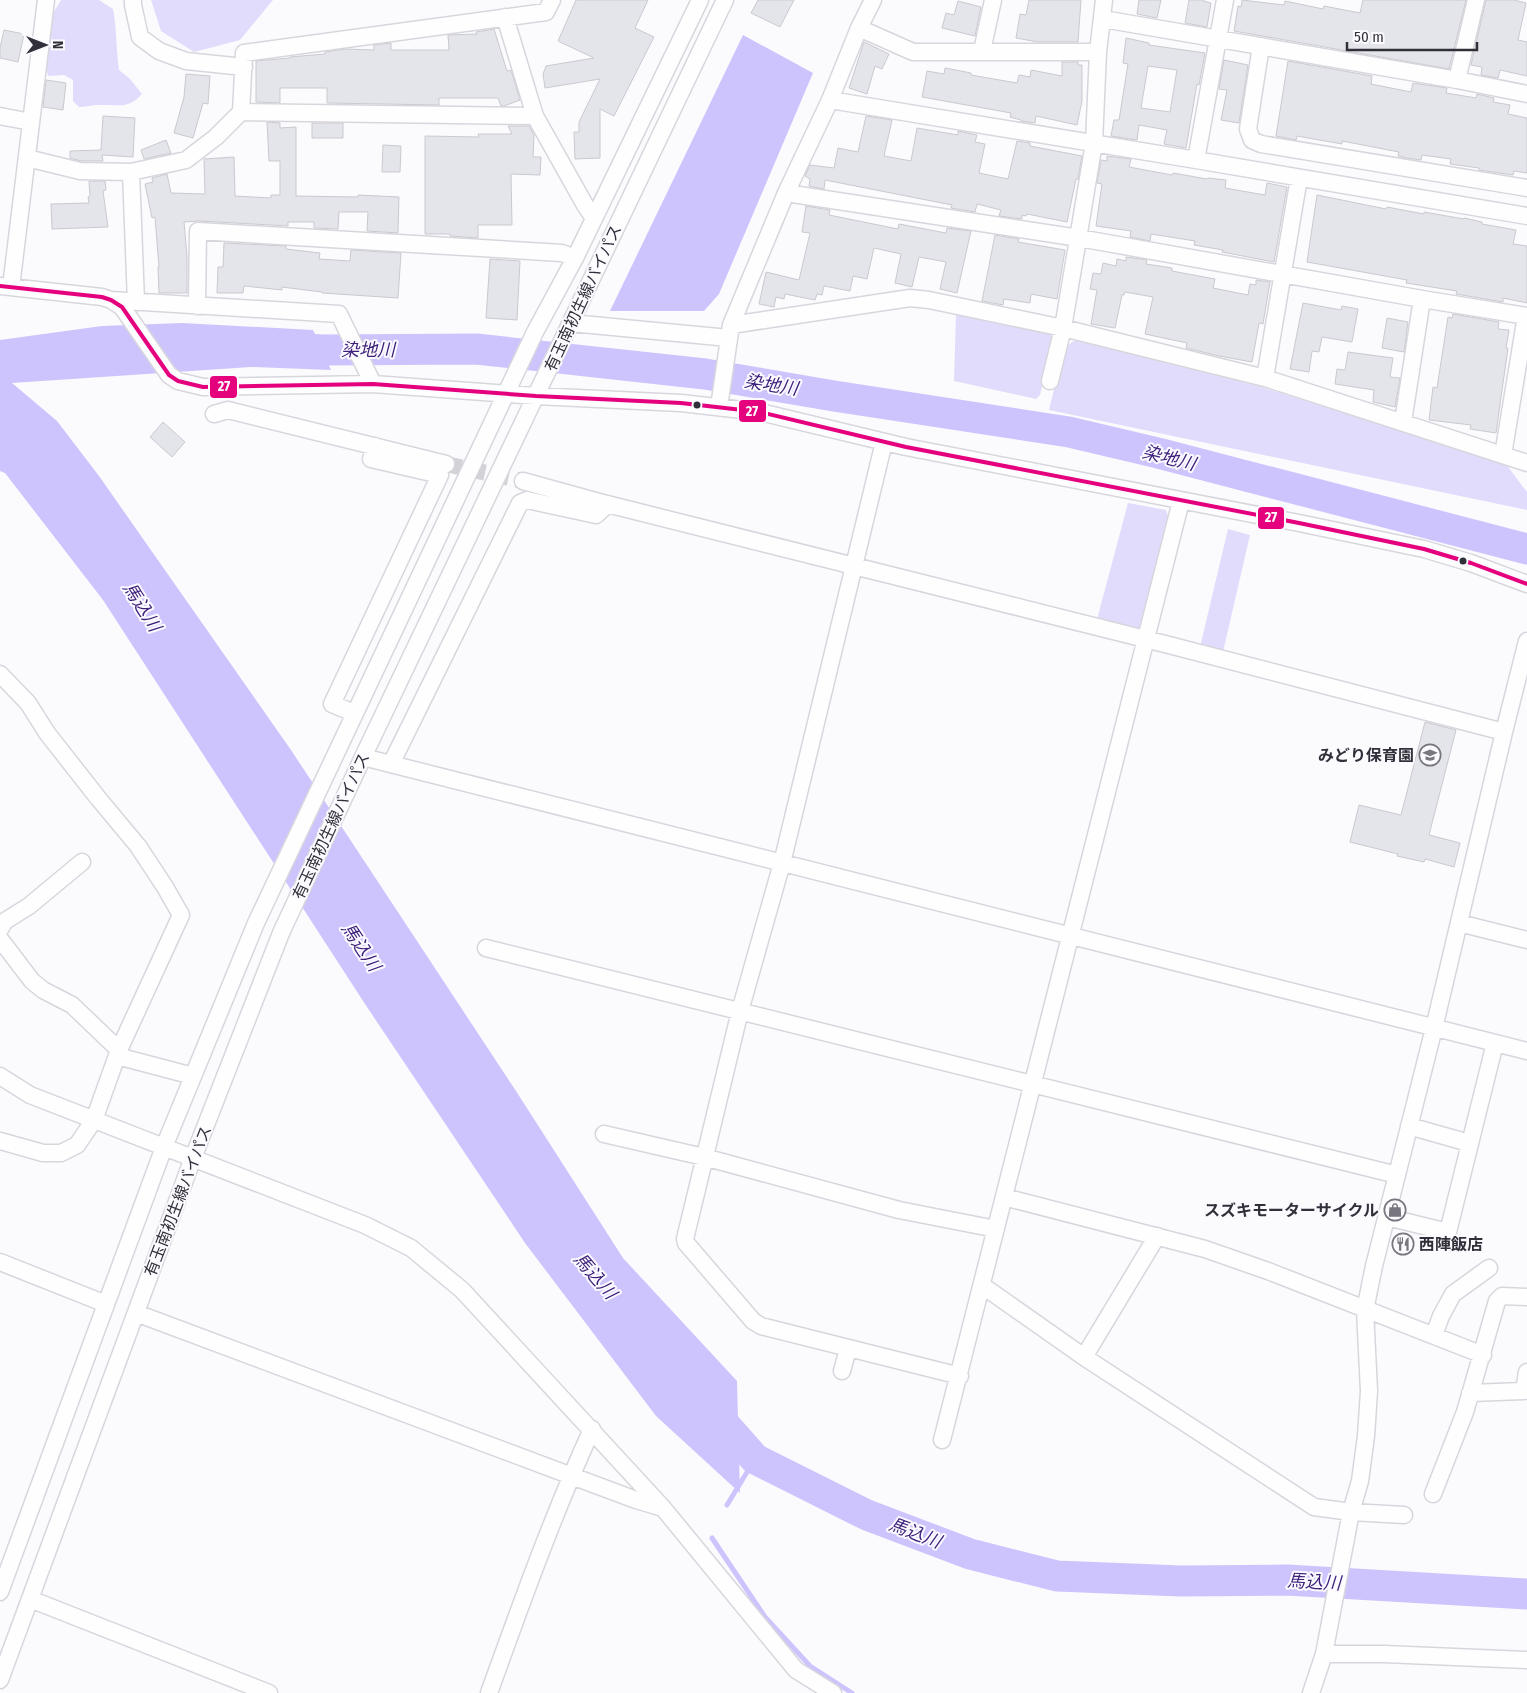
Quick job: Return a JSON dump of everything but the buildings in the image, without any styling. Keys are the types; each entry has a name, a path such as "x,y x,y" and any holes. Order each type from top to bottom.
{"street":[{"path":"46,0 27,158 6,287 102,297 111,300 339,314 373,384"},
{"path":"133,0 132,5 140,37 160,50 186,61 244,66"},
{"path":"27,158 80,171 131,172 186,160 216,137 241,112 244,53 546,12 552,0"},
{"name":"有玉南初生線バイパス","path":"0,1590 164,1148 260,916 535,332 575,258 593,217 700,0"},
{"name":"有玉南初生線バイパス","path":"0,1680 193,1158 281,933 363,757 725,0"},
{"path":"719,404 730,332 786,193 830,100 873,0"},
{"path":"982,52 993,0"},
{"path":"1050,381 1063,328 1094,143 1098,52 1104,0"},
{"path":"1196,160 1225,0"},
{"path":"1457,80 1476,0"},
{"path":"504,17 535,116 593,217"},
{"path":"1103,19 1457,80 1527,94"},
{"path":"860,28 913,52 1098,52"},
{"path":"1261,46 1248,129 1252,140 1261,144 1527,188"},
{"path":"830,100 1527,216"},
{"path":"241,112 535,116"},
{"path":"0,116 31,122"},
{"path":"131,172 136,302"},
{"path":"1265,378 1299,178"},
{"path":"786,193 1079,238 1526,316 1503,455"},
{"path":"197,306 198,231 562,254 575,258"},
{"path":"568,329 730,332 910,298 954,304 1063,328 1265,378 1527,463"},
{"path":"1403,422 1422,299"},
{"path":"111,300 122,307 169,376 178,381 203,387 373,384 509,388 539,389 681,403 719,404 884,442 1424,549 1471,563 1527,584"},
{"path":"214,414 228,410 446,464"},
{"path":"884,442 782,863 740,1011 685,1235 686,1243 753,1321 761,1326 960,1376"},
{"path":"354,714 332,704 440,476 371,459 375,446"},
{"path":"523,481 1504,732"},
{"path":"391,764 520,503 527,500 596,515 608,504"},
{"path":"942,1440 983,1286 1032,1084 1181,501"},
{"path":"1311,1693 1324,1654 1351,1512 1360,1481 1369,1391 1365,1310 1527,641"},
{"path":"0,674 28,702 47,733 138,846 165,887 181,916 118,1053 94,1120 77,1145 61,1153 43,1154 0,1141"},
{"path":"363,757 1527,1051"},
{"path":"0,929 5,921 29,906 82,862"},
{"path":"1459,923 1527,940"},
{"path":"0,939 32,981 43,990 72,1005 118,1053 193,1076"},
{"path":"486,948 1397,1175"},
{"path":"1386,1217 1448,1232 1495,1043"},
{"path":"0,1076 30,1094 365,1225 411,1248 462,1290 592,1429 663,1508 796,1670 833,1693"},
{"path":"1409,1126 1469,1143"},
{"path":"604,1134 704,1157 899,1210 996,1229"},
{"path":"1004,1197 1205,1249 1268,1271 1482,1355"},
{"path":"1084,1357 1157,1236"},
{"path":"0,1262 106,1304"},
{"path":"1434,1335 1441,1316 1453,1294 1490,1268"},
{"path":"983,1286 1084,1357 1314,1506 1351,1512 1404,1515"},
{"path":"1433,1494 1466,1412 1497,1301 1502,1296 1527,1297"},
{"path":"136,1313 636,1500 663,1508"},
{"path":"842,1371 848,1348"},
{"path":"1470,1393 1524,1391 1527,1372"},
{"path":"489,1693 571,1475 592,1429"},
{"path":"30,1599 267,1693"},
{"path":"1324,1654 1384,1654 1527,1660"}],"shaded area":[{"path":"61,0 99,0 113,9 119,70 130,79 142,94 137,99 123,105 79,107 73,101 73,80 64,75 48,76 45,64 49,20"},
{"path":"151,0 273,0 240,40 194,52 161,31"},
{"path":"956,314 1051,332 1053,343 1040,395 1036,399 954,381"},
{"path":"1075,340 1258,386 1506,464 1527,492 1527,510 1049,410 1064,348"},
{"path":"1128,503 1166,510 1168,516 1139,629 1133,632 1096,623"},
{"path":"1228,529 1250,535 1223,652 1200,647"}],"water":[{"path":"743,35 813,73 719,294 704,311 610,311"},
{"path":"182,323 313,330 331,370 251,367 12,383 57,421 99,476 291,750 516,1091 623,1258 737,1381 740,1493 656,1416 525,1243 365,1004 103,600 5,473 0,471 0,340 102,326"}],"waterway":[{"name":"染地川","path":"279,347 322,350 476,349 705,374 1069,432 1158,453 1527,549"},
{"name":"馬込川","path":"710,1408 755,1459 867,1515 970,1554 1057,1576 1181,1581 1287,1580 1527,1594"},
{"path":"727,1505 755,1459"},
{"path":"712,1538 765,1617 810,1666 852,1693"}],"tunnel":[{"path":"446,464 523,481"}],"transit line":[{"name":"27","path":"0,286 102,297 111,300 122,307 169,375 178,381 203,387 373,384 536,396 681,403 760,412 906,447 1424,549 1471,563 1527,584"}],"place":[{"name":"みどり保育園","path":"1430,755"},
{"name":"スズキモーターサイクル","path":"1395,1210"},
{"name":"西陣飯店","path":"1403,1244"}]}
